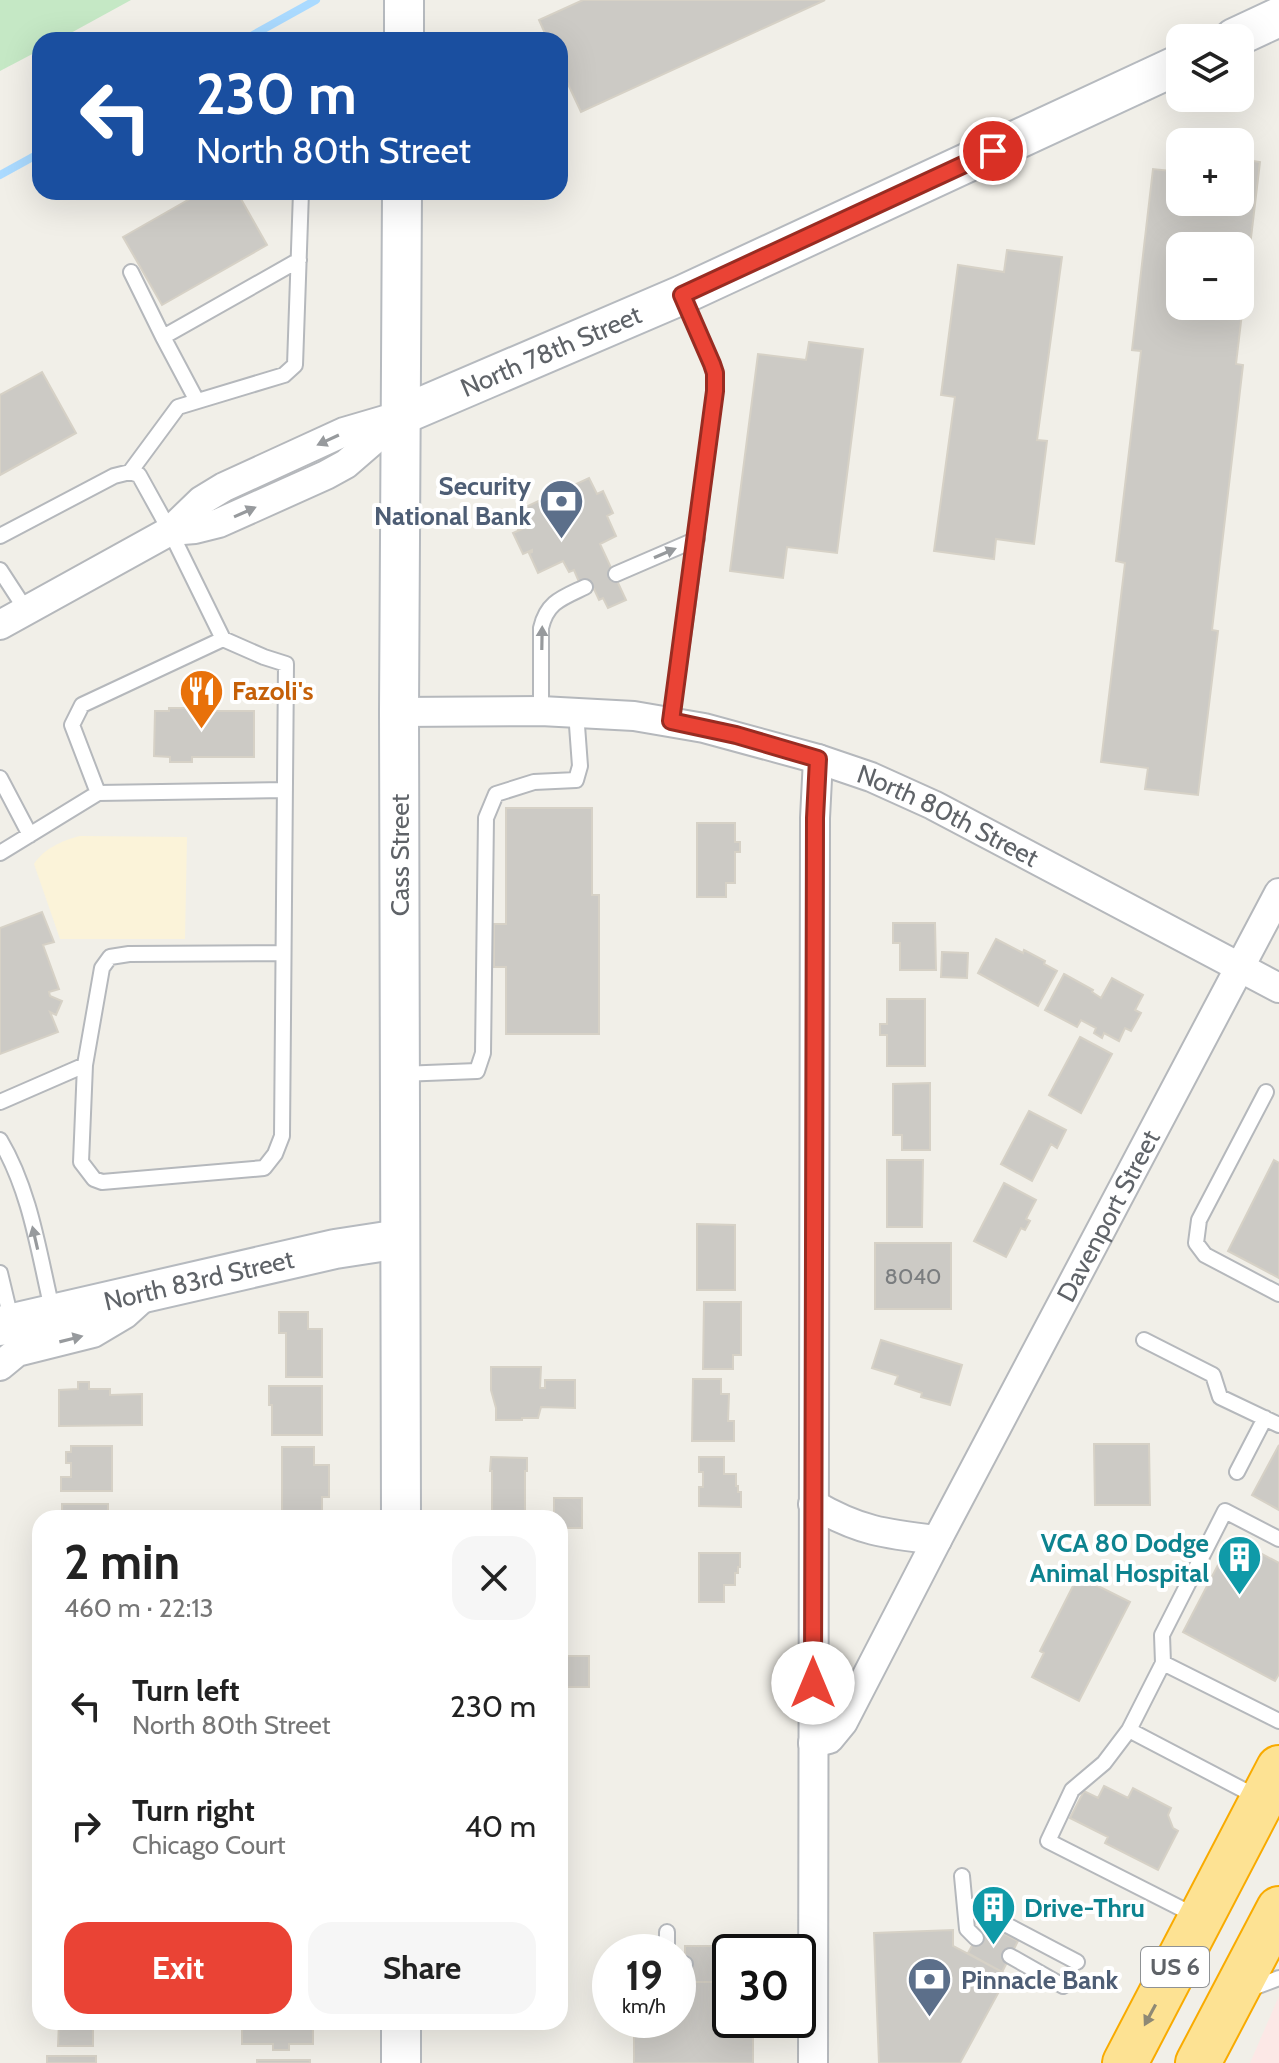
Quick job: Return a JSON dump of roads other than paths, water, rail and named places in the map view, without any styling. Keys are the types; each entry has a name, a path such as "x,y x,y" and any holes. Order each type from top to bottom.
{"highway":[{"name":"US 6","path":"1125,2063 1271,1784"},
{"name":"US 6","path":"1198,2063 1279,1909"}],"main road":[{"path":"1254,29 1279,17"},
{"name":"North 78th Street","path":"402,415 682,295 1166,70"},
{"name":"Cass Street","path":"401,1510 399,712 402,200"},
{"name":"North 83rd Street","path":"6,1325 335,1249 400,1239"},
{"path":"401,2030 401,2063"}],"street":[{"path":"0,625 170,531 201,501 224,487 344,432 402,415"},
{"name":"North 80th Street","path":"399,712 617,714 671,721 736,735 818,759 912,795 1279,988"},
{"path":"807,1934 813,1743 815,818 818,759"},
{"name":"Davenport Street","path":"813,1743 829,1739 843,1722 1279,893"},
{"path":"0,1366 17,1352 93,1333 125,1314 147,1294"},
{"path":"813,1504 840,1520 879,1533 937,1540"},
{"path":"811,2038 813,2063"}],"lane":[{"path":"130,472 178,407 284,375 295,365 301,200"},
{"path":"163,337 299,260"},
{"path":"131,272 197,401"},
{"path":"671,721 715,382 712,364 682,295"},
{"path":"0,536 114,476 130,472 139,475 223,639 286,664 282,1136 275,1154 264,1168 102,1182 94,1179 81,1162 85,1065 102,968 110,957 129,954 283,953"},
{"path":"616,574 697,539"},
{"path":"0,570 26,610"},
{"path":"541,711 543,619 552,605 585,587"},
{"path":"98,793 72,725 82,705 223,639"},
{"path":"400,1074 477,1071 483,1053 486,818 496,794 534,782 576,780 580,766 576,712"},
{"path":"0,778 30,835"},
{"path":"0,853 98,793 285,790"},
{"path":"0,1102 85,1065"},
{"path":"1266,1092 1199,1220 1196,1243 1205,1255 1272,1291"},
{"path":"0,1140 13,1162 28,1209 53,1314"},
{"path":"0,1273 6,1325"},
{"path":"1144,1340 1213,1375 1220,1397 1279,1425"},
{"path":"1237,1472 1265,1418"},
{"path":"1201,1918 1048,1841 1072,1790 1104,1763 1129,1730 1163,1663 1162,1635 1225,1511 1279,1539"},
{"path":"1163,1663 1279,1721"},
{"path":"1129,1730 1271,1784"},
{"path":"962,1876 967,1929 976,1938"},
{"path":"965,1903 1077,1962"},
{"path":"1010,1956 1063,1986"},
{"path":"1234,1994 1279,1978"}],"waterway":[{"path":"258,32 316,0"},
{"path":"0,175 32,157"}],"place":[{"name":"Security National Bank","path":"562,540"},
{"name":"Fazoli's","path":"201,730"},
{"name":"VCA 80 Dodge Animal Hospital","path":"1240,1597"},
{"name":"Drive-Thru","path":"993,1947"},
{"name":"Pinnacle Bank","path":"930,2019"}]}
